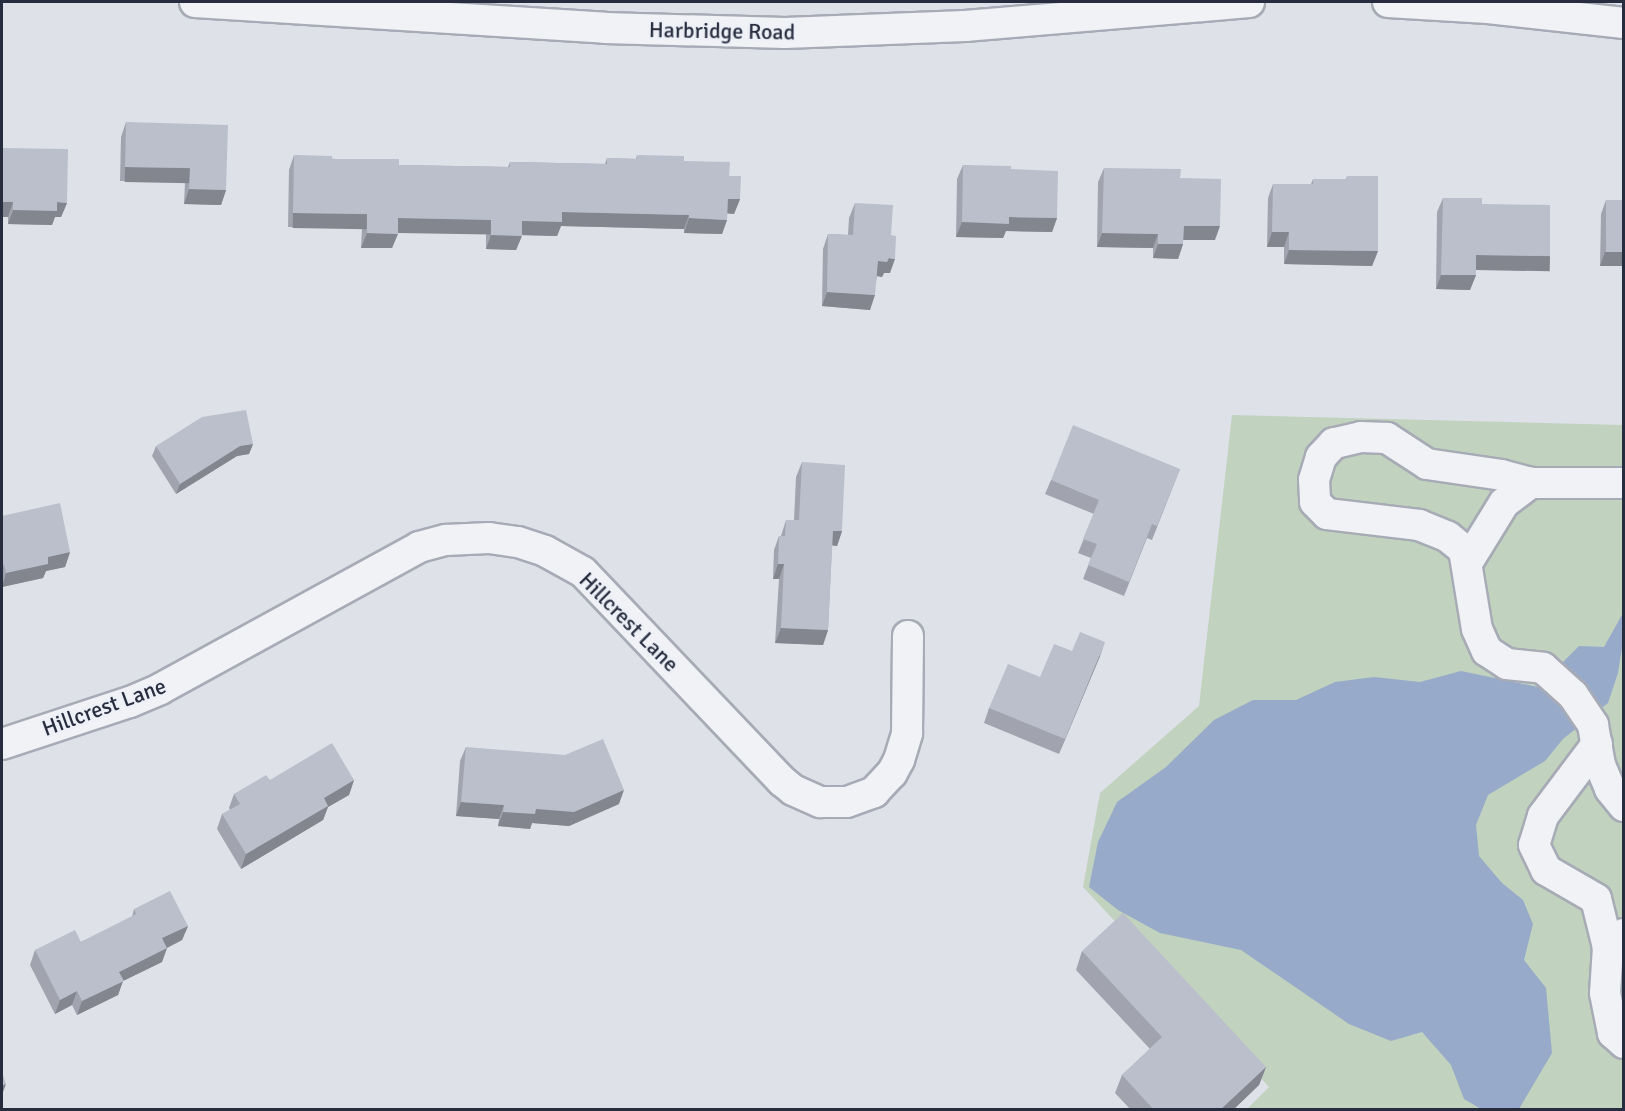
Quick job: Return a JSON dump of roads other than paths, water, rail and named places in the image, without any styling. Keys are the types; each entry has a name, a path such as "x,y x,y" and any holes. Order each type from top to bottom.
{"street":[{"name":"Harbridge Road","path":"195,2 605,28 774,33 965,26 1249,2"},
{"path":"1389,2 1477,7 1623,23"},
{"path":"1623,483 1531,483 1427,464 1387,438 1361,437 1334,443 1321,457 1314,480 1315,501 1327,514 1419,525 1448,537 1464,550 1477,629 1487,651 1507,664 1543,668 1573,695 1595,734 1600,765 1610,789 1623,806"},
{"path":"1467,563 1504,503 1531,483"},
{"name":"Hillcrest Lane","path":"2,744 130,702 160,689 419,547 446,540 489,538 518,542 545,551 583,572 782,781 793,790 820,802 847,802 874,792 892,773 899,760 907,733 908,636"},
{"path":"1595,734 1543,816 1534,845 1546,870 1596,898 1616,941 1605,993 1613,1032 1623,1043"}],"water":[{"path":"1623,613 1623,641 1618,673 1608,703 1563,739 1545,761 1488,795 1476,825 1479,856 1502,883 1523,900 1533,924 1524,960 1546,988 1552,1053 1519,1109 1481,1109 1464,1099 1451,1065 1422,1032 1391,1041 1349,1024 1241,950 1160,933 1118,910 1089,887 1098,842 1117,802 1166,767 1214,720 1253,700 1296,700 1335,682 1374,677 1420,682 1461,671 1538,687 1579,646 1604,647"}]}
